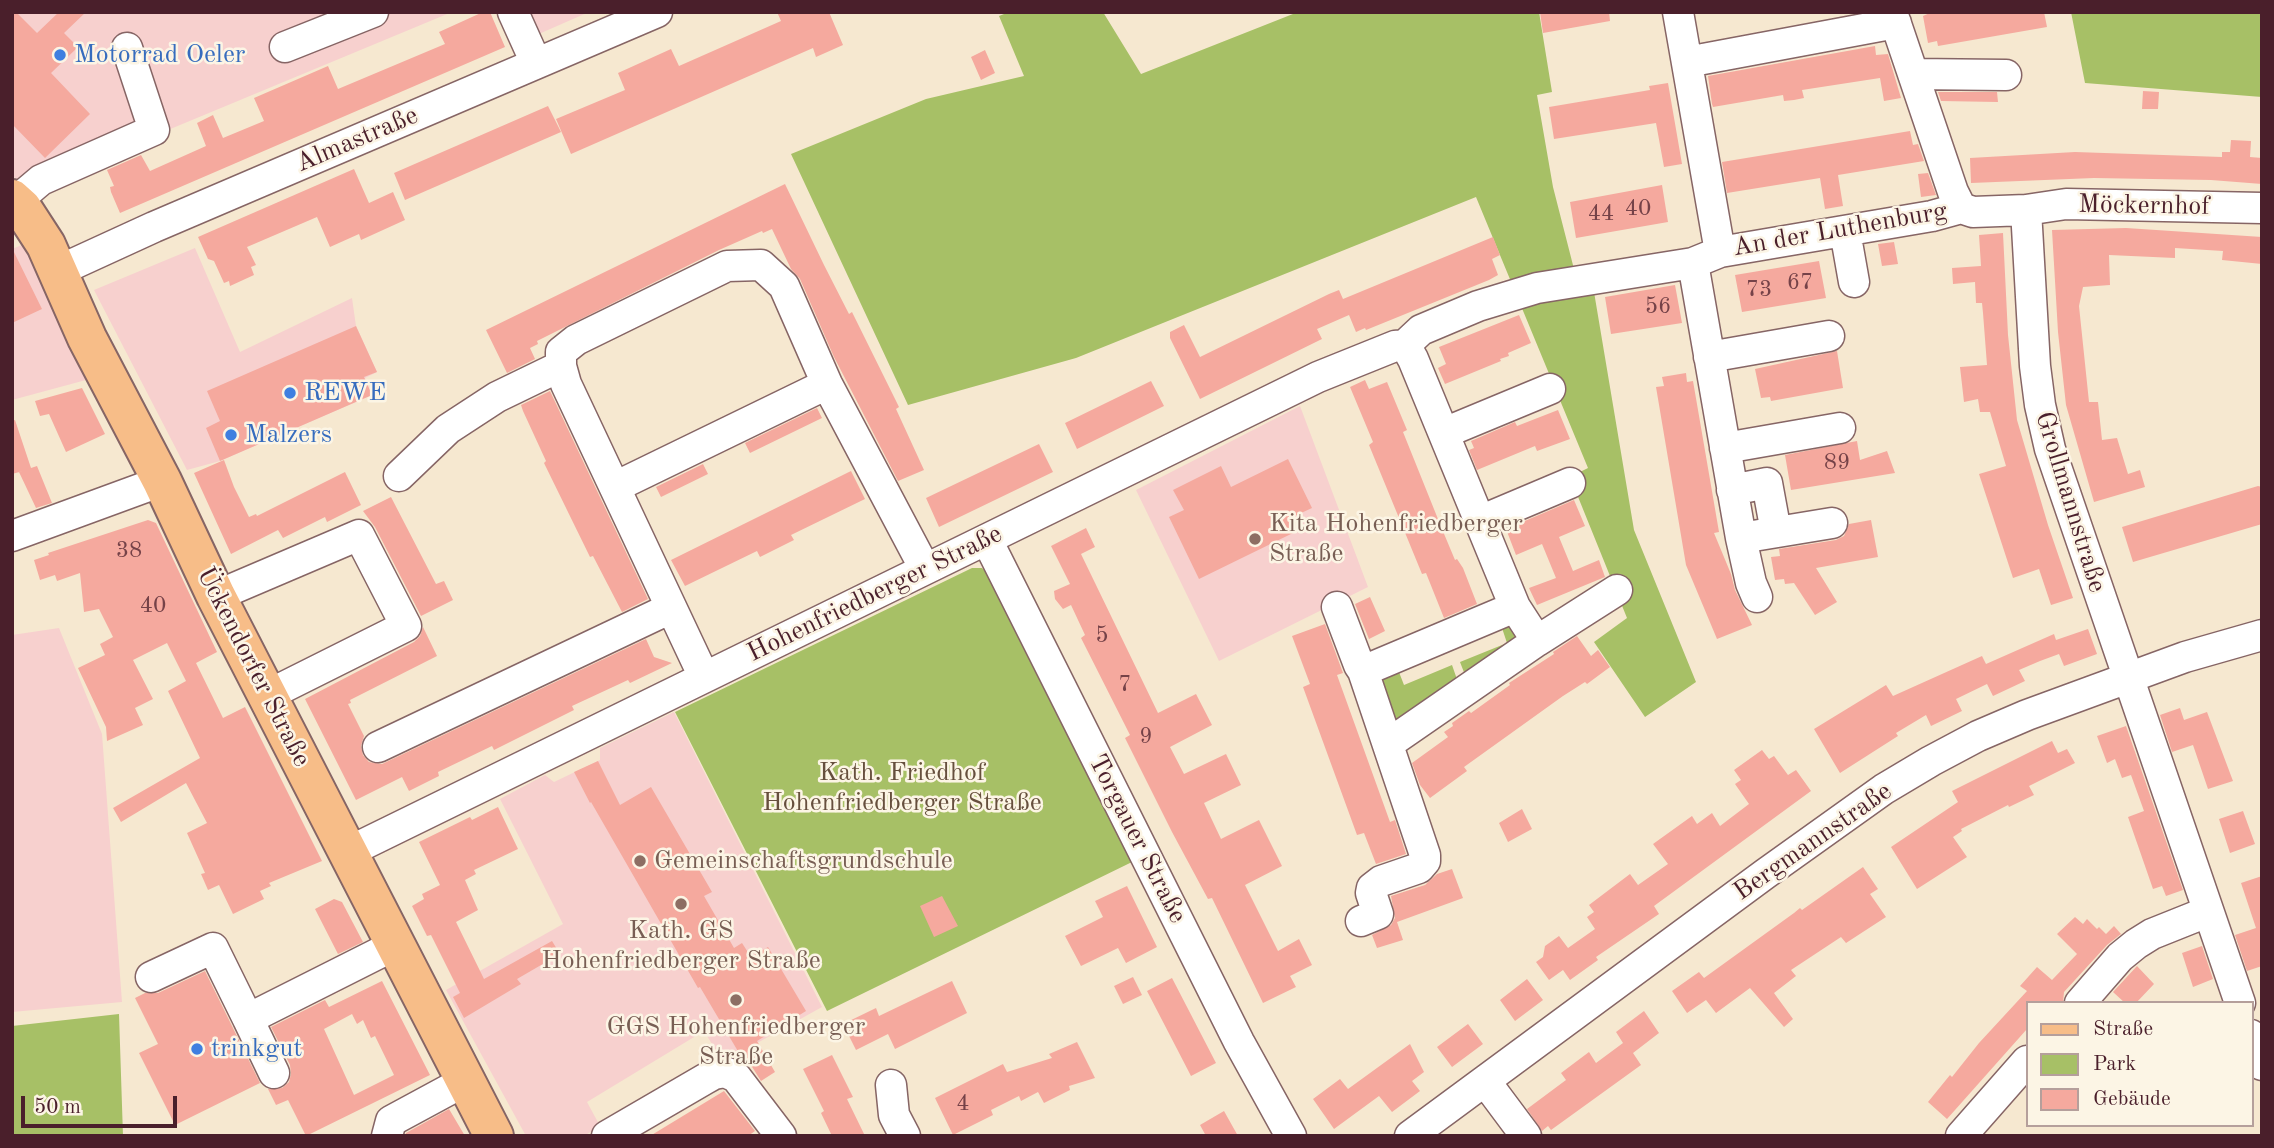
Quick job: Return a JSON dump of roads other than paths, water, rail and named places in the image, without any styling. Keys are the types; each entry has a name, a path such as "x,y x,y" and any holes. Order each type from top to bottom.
{"main road":[{"name":"Ückendorfer Straße","path":"14,201 22,208 46,245 87,338 162,481 266,696 494,1136"}],"street":[{"path":"285,47 373,12"},
{"path":"513,12 536,63"},
{"name":"Almastraße","path":"58,271 536,63 621,20 657,12"},
{"name":"An der Luthenburg","path":"1678,12 1720,252"},
{"path":"1687,62 1894,18 1953,192 1961,208 1973,212 2026,210"},
{"path":"14,201 41,180 154,130 127,48"},
{"path":"1913,74 2006,75"},
{"name":"Möckernhof","path":"2026,210 2066,204 2262,208"},
{"name":"An der Luthenburg","path":"1537,288 1693,263 1720,252 1932,216 1961,208"},
{"name":"Grollmannstraße","path":"2026,210 2035,366 2050,449 2239,1001"},
{"path":"1845,231 1854,282"},
{"path":"1693,263 1741,538 1751,583 1757,597"},
{"path":"704,677 566,384 561,366 561,352 576,340 727,266 761,265 784,286 827,384 925,569"},
{"name":"Hohenfriedberger Straße","path":"348,852 1318,377 1395,346 1405,345 1420,330 1478,306 1537,288"},
{"path":"1709,357 1829,336"},
{"path":"1405,345 1515,607 1537,641"},
{"path":"399,476 449,429 497,397 561,366"},
{"path":"615,487 827,384"},
{"path":"1444,433 1550,390"},
{"path":"1725,448 1840,428"},
{"path":"12,536 162,481"},
{"path":"1480,521 1570,483"},
{"path":"1732,489 1768,483 1776,532"},
{"path":"1741,538 1832,523"},
{"path":"216,596 359,534 406,626 266,696"},
{"name":"Torgauer Straße","path":"987,540 1239,1042 1291,1136"},
{"path":"1388,744 1537,641 1617,590"},
{"path":"1337,607 1363,671 1425,849 1425,861 1419,868 1381,881 1372,888 1378,914 1361,922"},
{"path":"1363,671 1515,607"},
{"path":"378,747 671,608"},
{"name":"Bergmannstraße","path":"1410,1136 1884,789 1978,736 2027,715 2126,677 2262,635"},
{"path":"2082,1001 2120,957 2136,944 2152,934 2207,912"},
{"path":"248,1019 395,945"},
{"path":"151,977 214,948 274,1073"},
{"path":"2253,1040 2262,1065"},
{"path":"1961,1136 2025,1063"},
{"path":"607,1136 714,1074 725,1072 736,1077 781,1136"},
{"path":"387,1136 391,1121 465,1081"},
{"path":"1485,1081 1525,1136"},
{"path":"891,1084 894,1115 905,1136"}],"place":[{"name":"Motorrad Oeler","path":"60,55"},
{"name":"REWE","path":"290,393"},
{"name":"Malzers","path":"231,435"},
{"name":"Kita Hohenfriedberger Straße","path":"1255,539"},
{"name":"Gemeinschaftsgrundschule","path":"640,861"},
{"name":"Kath. GS Hohenfriedberger Straße","path":"681,904"},
{"name":"GGS Hohenfriedberger Straße","path":"736,1000"},
{"name":"trinkgut","path":"197,1049"}],"park label":[{"name":"Kath. Friedhof Hohenfriedberger Straße","path":"902,788"}]}
